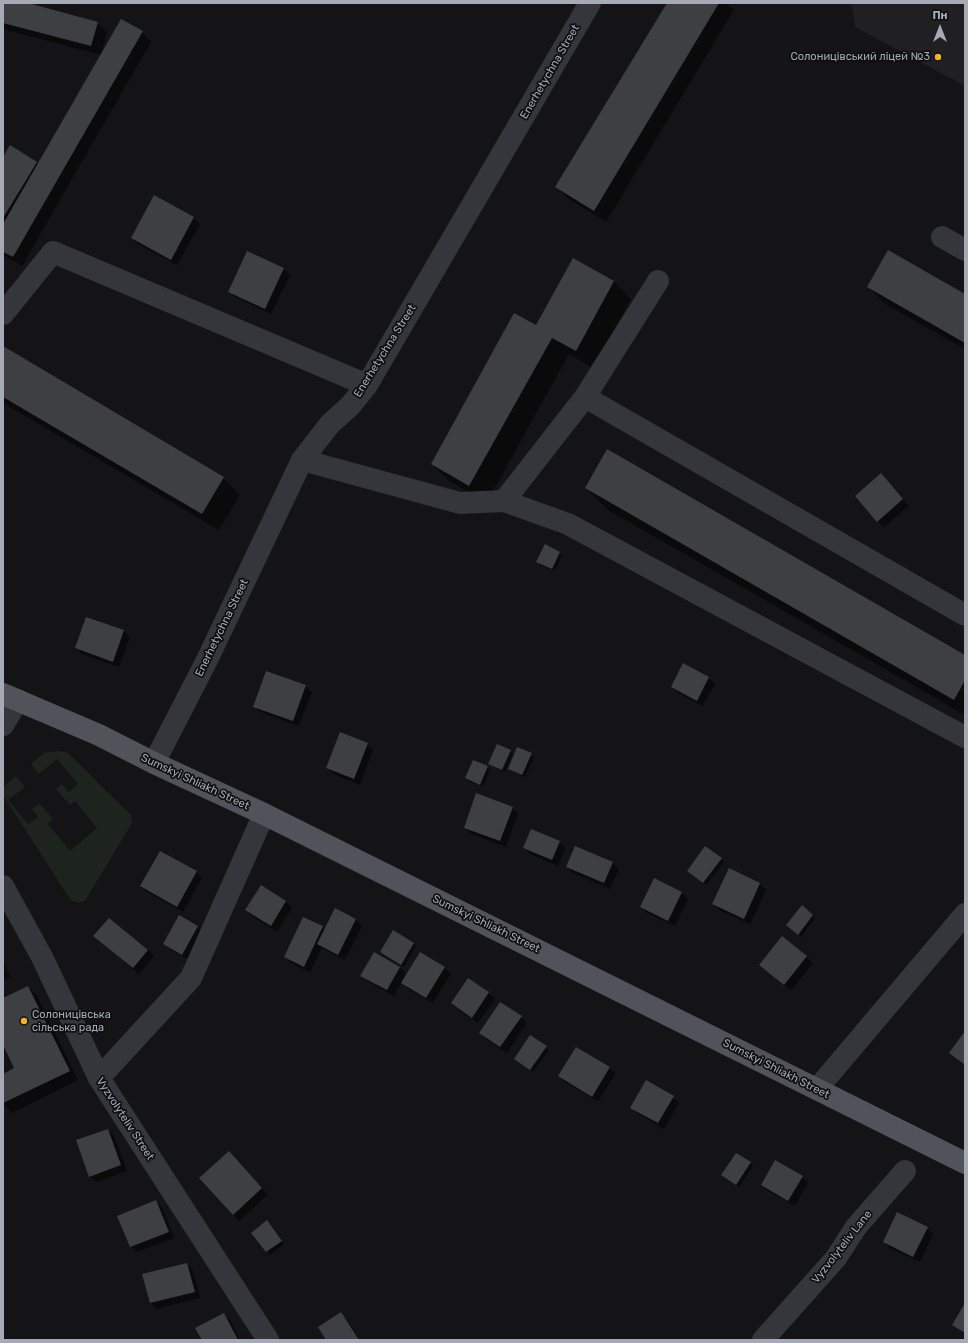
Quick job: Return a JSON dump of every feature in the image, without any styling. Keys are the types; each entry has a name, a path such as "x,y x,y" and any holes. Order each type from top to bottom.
{"main road":[{"name":"Sumskyi Shliakh Street","path":"10,697 99,735 154,763 264,814 965,1164"}],"street":[{"name":"Enerhetychna Street","path":"154,763 207,660 302,460 330,424 350,406 367,385 590,3"},
{"path":"942,237 965,250"},
{"path":"3,314 53,252 367,385"},
{"path":"504,501 585,397 658,281"},
{"path":"585,397 965,615"},
{"path":"302,460 460,503 504,501 568,524 965,737"},
{"path":"3,725 10,697"},
{"path":"99,1078 191,978 264,814"},
{"name":"Vyzvolyteliv Street","path":"3,886 42,956 99,1078 268,1340"},
{"path":"817,1089 965,914"},
{"name":"Vyzvolyteliv Lane","path":"764,1340 836,1258 856,1227 905,1171"}],"shaded area":[{"name":"Солоницівський ліцей №3","path":"852,3 965,3 965,86 855,27"},
{"path":"59,751 68,753 131,815 132,823 85,901 81,902 75,902 70,899 3,795 3,787 16,776 25,787 8,800 28,824 38,817 32,809 39,803 53,819 48,824 70,851 97,828 75,801 70,805 56,789 62,784 69,792 78,784 57,759 39,774 31,764 44,753"}],"building":[{"path":"3,3 28,3 98,22 91,46 3,23"},
{"path":"667,3 719,3 594,211 555,187"},
{"path":"121,19 143,31 13,257 3,252 3,224"},
{"path":"10,145 37,162 3,218 3,157"},
{"path":"154,195 194,217 171,260 131,238"},
{"path":"888,250 965,294 965,343 867,287"},
{"path":"247,251 284,268 265,309 228,292"},
{"path":"573,258 614,281 576,351 552,338 469,486 431,464 514,313 536,325"},
{"path":"3,346 224,477 202,514 3,397"},
{"path":"607,449 965,655 965,680 954,700 585,488"},
{"path":"881,473 903,499 877,522 855,496"},
{"path":"545,544 560,552 552,569 536,562"},
{"path":"86,617 124,630 113,662 75,648"},
{"path":"683,663 709,677 697,701 671,687"},
{"path":"266,671 306,685 293,721 253,707"},
{"path":"340,732 368,743 354,779 326,768"},
{"path":"497,744 511,750 502,770 488,764"},
{"path":"517,747 532,753 522,775 508,769"},
{"path":"473,760 488,766 480,785 465,778"},
{"path":"476,793 513,807 500,841 464,828"},
{"path":"531,829 560,841 552,860 523,848"},
{"path":"575,846 613,862 604,883 566,867"},
{"path":"705,846 722,858 703,883 687,871"},
{"path":"160,851 197,871 177,907 140,886"},
{"path":"729,868 760,883 744,919 712,904"},
{"path":"654,878 682,892 668,921 640,907"},
{"path":"261,885 286,901 271,926 245,910"},
{"path":"802,905 813,915 798,935 786,925"},
{"path":"335,908 356,919 338,955 317,944"},
{"path":"179,915 198,926 182,955 163,944"},
{"path":"303,917 323,926 304,967 284,957"},
{"path":"109,918 148,950 133,968 93,936"},
{"path":"393,930 414,943 401,965 380,952"},
{"path":"782,936 807,956 784,985 759,965"},
{"path":"374,952 400,967 387,990 360,976"},
{"path":"420,952 445,967 426,998 401,983"},
{"path":"468,978 489,992 472,1018 451,1003"},
{"name":"Солоницівська сільська рада","path":"28,986 70,1071 3,1103 3,1074 14,1068 3,1045 3,998"},
{"path":"500,1002 522,1016 500,1047 479,1033"},
{"path":"965,1031 965,1065 949,1053"},
{"path":"530,1035 547,1046 530,1070 514,1059"},
{"path":"576,1047 610,1067 592,1097 558,1076"},
{"path":"646,1080 674,1096 658,1123 630,1108"},
{"path":"108,1129 121,1165 89,1177 76,1140"},
{"path":"229,1151 262,1188 233,1215 199,1178"},
{"path":"736,1153 751,1162 736,1185 721,1175"},
{"path":"775,1160 803,1176 788,1201 761,1185"},
{"path":"156,1200 169,1232 130,1247 117,1216"},
{"path":"897,1212 928,1227 913,1257 883,1242"},
{"path":"267,1220 282,1241 266,1252 251,1233"},
{"path":"187,1263 195,1292 150,1303 142,1274"},
{"path":"965,1303 965,1333 952,1325"},
{"path":"341,1312 359,1340 326,1340 318,1327"},
{"path":"224,1313 238,1340 202,1340 195,1328"}],"place":[{"name":"Солоницівський ліцей №3","path":"938,57"},
{"name":"Солоницівська сільська рада","path":"24,1021"}]}
